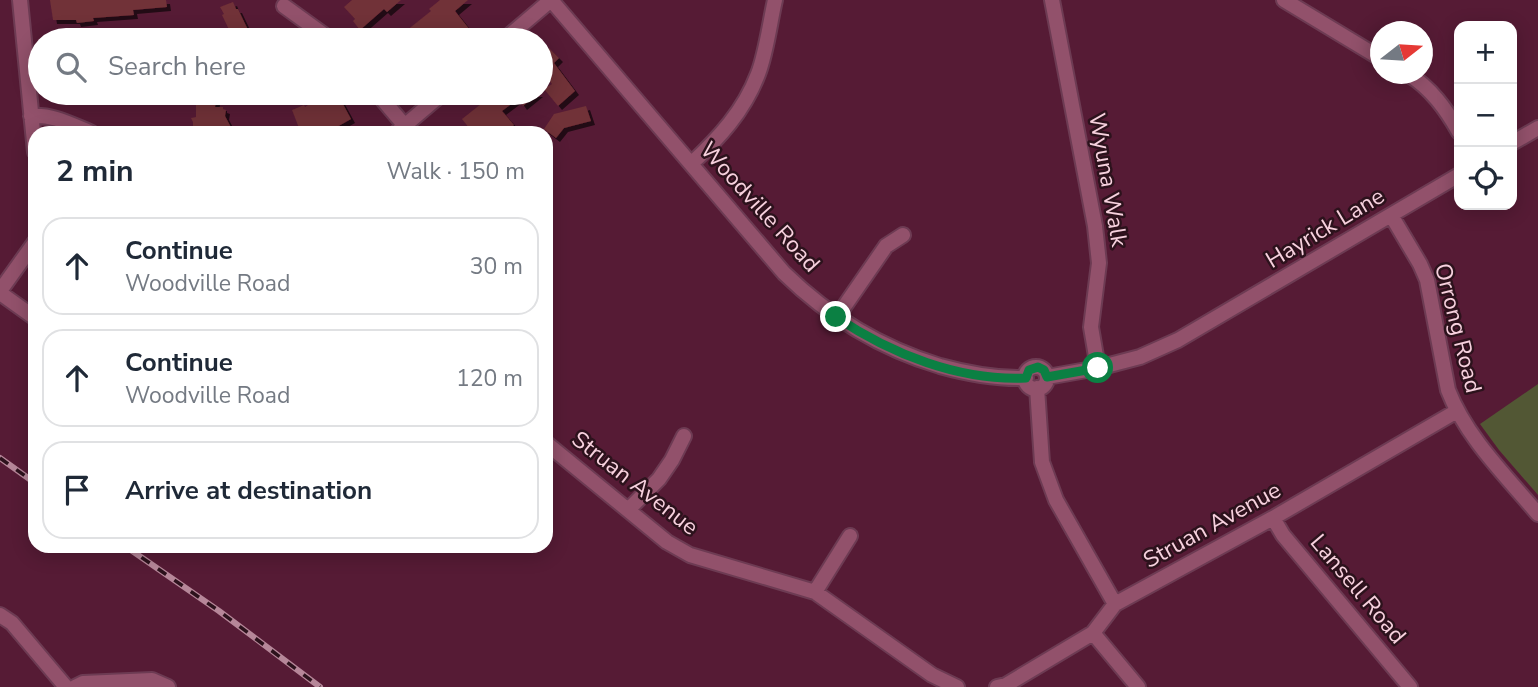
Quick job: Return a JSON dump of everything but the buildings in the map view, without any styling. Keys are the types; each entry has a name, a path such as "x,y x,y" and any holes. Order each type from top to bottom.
{"street":[{"path":"20,0 28,77"},
{"path":"518,28 551,0"},
{"name":"Woodville Road","path":"551,0 784,273 836,317 902,354 979,376 1026,378"},
{"path":"691,164 731,124 746,98 759,72 775,0"},
{"name":"Wyuna Walk","path":"1052,0 1095,226 1099,263 1091,327 1098,368"},
{"path":"1284,0 1370,51"},
{"path":"284,6 314,28"},
{"path":"1420,84 1436,98 1454,123"},
{"path":"31,105 33,126"},
{"path":"385,105 399,126"},
{"path":"404,126 429,105"},
{"path":"32,116 54,118 74,126"},
{"path":"1517,141 1538,128"},
{"name":"Hayrick Lane","path":"1098,368 1140,358 1178,340 1454,177"},
{"name":"Orrong Road","path":"1391,215 1424,272 1448,390 1457,411 1471,433 1538,514"},
{"path":"836,317 886,246 903,235"},
{"path":"28,252 0,292 28,313"},
{"path":"1035,367 1042,368 1047,377 1043,386 1037,388 1028,385 1026,378 1029,370 1035,367"},
{"path":"1047,377 1098,368"},
{"path":"1037,388 1042,462 1056,500 1115,604"},
{"name":"Struan Avenue","path":"997,687 1006,685 1093,633 1115,604 1273,519 1457,411"},
{"path":"628,510 659,480 684,436"},
{"name":"Struan Avenue","path":"553,449 667,542 690,555 815,592 932,676 957,687"},
{"name":"Lansell Road","path":"1273,519 1283,535 1410,687"},
{"path":"815,592 850,536"},
{"path":"0,615 12,623 66,687"},
{"path":"1093,633 1138,687"},
{"path":"75,687 83,683 152,680 168,687"}],"green space":[{"path":"1538,384 1538,495 1480,424"}],"railway":[{"path":"0,458 28,478"},
{"path":"135,553 219,611 320,687"}],"route":[{"path":"836,317 902,354 979,376 1026,378 1031,368 1038,367 1044,370 1047,377 1098,368"}]}
